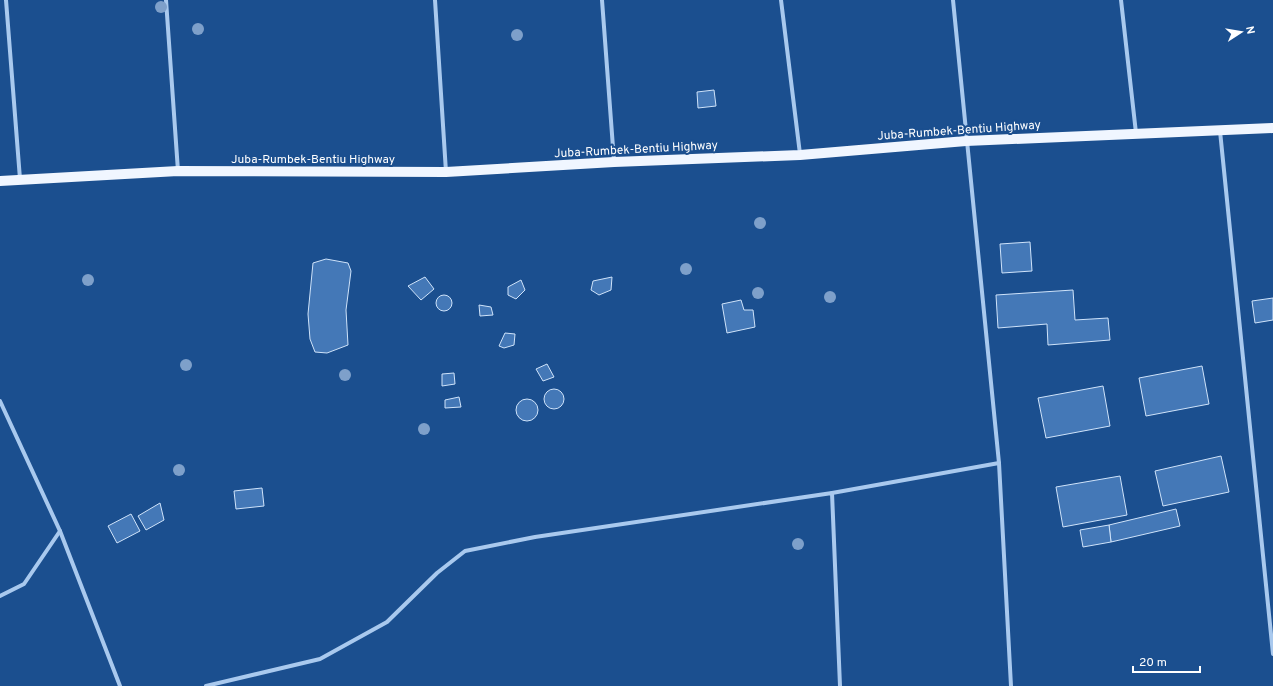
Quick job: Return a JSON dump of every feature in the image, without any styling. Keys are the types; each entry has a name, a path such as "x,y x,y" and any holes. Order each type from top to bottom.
{"main road":[{"name":"Juba-Rumbek-Bentiu Highway","path":"0,181 178,171 446,172 614,162 800,155 966,141 1273,128"}],"street":[{"path":"6,0 20,180"},
{"path":"166,0 178,171"},
{"path":"435,0 446,172"},
{"path":"602,0 614,162"},
{"path":"781,0 800,155"},
{"path":"953,0 999,463 1011,686"},
{"path":"1121,0 1136,134"},
{"path":"1220,130 1273,654"},
{"path":"0,400 60,531 120,686"},
{"path":"206,686 320,659 387,622 437,573 465,550 832,493 999,463"},
{"path":"832,493 840,686"},
{"path":"0,596 24,584 60,531"}],"building":[{"path":"714,90 716,106 698,108 697,92"},
{"path":"1030,242 1032,271 1002,273 1000,244"},
{"path":"326,259 348,263 351,271 346,310 348,345 327,353 315,352 310,339 308,314 313,263"},
{"path":"425,277 434,289 421,300 408,286"},
{"path":"612,277 611,290 599,295 591,290 593,281"},
{"path":"521,280 525,290 516,299 508,295 508,287"},
{"path":"1073,290 1075,320 1108,318 1110,340 1048,345 1047,324 998,328 996,295"},
{"path":"441,295 447,295 452,300 450,309 447,311 441,311 436,306 436,300"},
{"path":"1273,298 1273,320 1255,323 1252,301"},
{"path":"741,300 744,310 753,310 755,327 727,333 722,304"},
{"path":"479,305 491,307 493,315 480,316"},
{"path":"505,333 515,334 514,345 504,348 499,346"},
{"path":"547,364 554,377 543,381 536,369"},
{"path":"1202,366 1209,404 1146,416 1139,378"},
{"path":"454,373 455,384 442,386 442,374"},
{"path":"1103,386 1110,426 1046,438 1038,398"},
{"path":"554,389 561,392 564,399 561,406 554,409 547,406 544,399 547,392"},
{"path":"459,397 461,407 445,408 445,400"},
{"path":"523,399 531,399 538,406 538,414 531,421 523,421 516,414 516,406"},
{"path":"1221,456 1229,492 1163,506 1155,471"},
{"path":"1120,476 1127,515 1063,527 1056,487"},
{"path":"262,488 264,506 236,509 234,491"},
{"path":"160,503 164,520 146,530 138,516"},
{"path":"1176,509 1180,526 1111,542 1109,525"},
{"path":"131,514 140,531 117,543 108,526"},
{"path":"1109,525 1111,542 1083,547 1080,530"}]}
